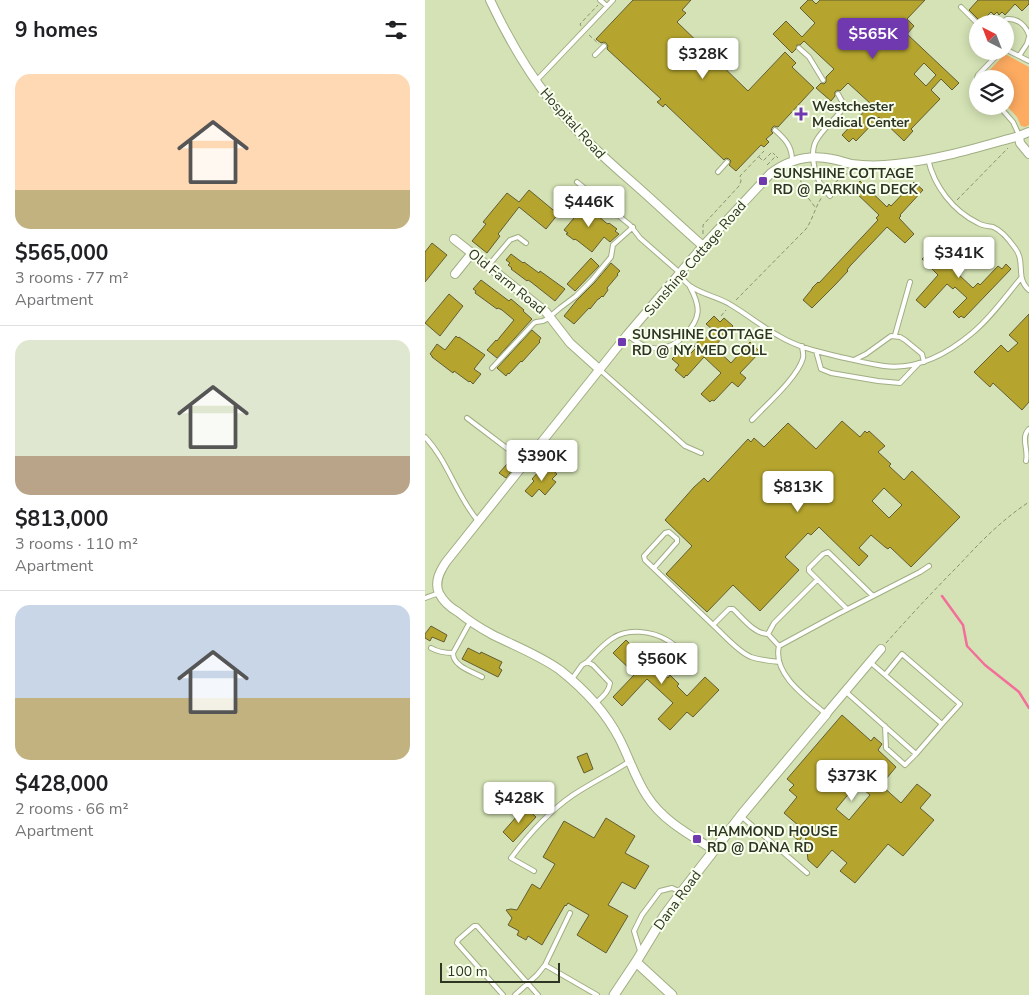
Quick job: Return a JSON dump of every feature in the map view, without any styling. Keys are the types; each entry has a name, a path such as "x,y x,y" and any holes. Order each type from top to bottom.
{"street":[{"name":"Hospital Road","path":"490,0 514,47 551,102 594,148 701,243"},
{"path":"788,162 814,157 850,164 898,164 928,159 1029,132"},
{"path":"1019,136 1020,143 1029,154"},
{"name":"Sunshine Cottage Road","path":"439,593 437,582 439,572 446,562 599,369 679,274 701,243 771,173 788,162"},
{"name":"Old Farm Road","path":"454,239 546,312 570,342 599,369"},
{"path":"455,274 472,253"},
{"path":"439,593 449,605 470,622 533,654 554,666 572,680 596,703 608,719 647,797 658,810 680,829 714,850"},
{"name":"Dana Road","path":"614,995 681,892 741,816 881,649"},
{"path":"639,958 673,995"}],"lane":[{"path":"600,0 607,6"},
{"path":"536,81 613,0"},
{"path":"961,7 969,15"},
{"path":"1014,20 1025,28 1029,36 1029,40 1019,56"},
{"path":"595,55 604,46"},
{"path":"799,48 809,56 823,80"},
{"path":"1014,54 1029,62"},
{"path":"983,70 992,60"},
{"path":"829,196 817,176 814,148 817,140 844,107 838,94"},
{"path":"1007,115 1013,122 1019,136"},
{"path":"775,130 788,142 791,151 788,162"},
{"path":"928,159 940,188 953,204 977,223 997,229 1018,251 1021,278 1023,284 1029,290"},
{"path":"718,172 727,162"},
{"path":"577,182 633,227 640,238 690,286 697,302 697,319 693,327 678,342 665,349 643,346 627,335"},
{"path":"492,368 534,323 544,321 576,296 592,280 611,256 613,245 633,227"},
{"path":"488,266 510,240 518,237 526,242"},
{"path":"690,286 731,305 779,337 816,351 885,366 909,365 922,362 950,348 971,334 1021,278"},
{"path":"895,335 911,282"},
{"path":"816,351 821,369 831,373 900,383 922,362 922,354 905,340 895,335 854,360"},
{"path":"752,420 788,383 799,367 803,356 802,346"},
{"path":"599,369 685,446 701,453"},
{"path":"467,418 525,462"},
{"path":"1026,461 1028,456 1025,433 1029,429"},
{"path":"425,437 437,451 469,511 478,521"},
{"path":"654,568 677,542 677,539 669,532 665,532 644,556 645,560 742,652 758,659 779,662"},
{"path":"847,609 809,571 809,568 823,554 828,552 873,596"},
{"path":"779,646 929,566"},
{"path":"768,634 775,623 817,580"},
{"path":"425,598 439,593"},
{"path":"713,625 729,609 733,609 755,629 762,634 768,634 779,646"},
{"path":"470,622 453,653 453,659 457,664 482,677"},
{"path":"572,680 582,665 612,638 621,634 648,633 665,638 691,660"},
{"path":"779,646 779,662 784,672 794,686 826,714"},
{"path":"431,648 437,651 453,653"},
{"path":"885,674 902,654 960,704 905,765 886,748 885,726"},
{"path":"587,662 593,664 610,683 610,688 606,694 596,703"},
{"path":"870,662 942,724"},
{"path":"845,691 916,754"},
{"path":"534,872 511,858 526,838 553,810 573,794 630,761"},
{"path":"741,816 807,873"},
{"path":"639,958 634,931 642,915 660,891 672,888 681,892"},
{"path":"515,995 545,965 570,913"},
{"path":"503,995 457,943 474,926 477,926 537,995"},
{"path":"545,965 597,995"}],"path":[{"path":"953,204 1008,148"},
{"path":"701,243 703,225 739,186 741,176 764,151"},
{"path":"759,157 763,161 772,152 788,162 800,179 806,195 816,208"},
{"path":"764,169 776,156"},
{"path":"721,316 806,229 826,191 848,173"},
{"path":"881,649 913,612 971,552 997,527 1029,502"}],"shaded area":[{"path":"1014,59 1029,67 1029,125 1021,126 1014,114 1014,70 990,70 999,60"}],"building":[{"path":"633,0 691,0 682,10 686,13 677,22 707,51 709,48 714,53 712,56 748,91 785,52 796,63 792,67 814,88 778,127 774,126 772,128 771,131 773,133 766,139 769,142 764,147 761,145 736,171 729,165 731,161 729,159 726,158 724,160 665,104 663,107 657,102 661,99 607,49 606,43 601,43 596,39"},
{"path":"808,0 812,0 816,4 820,0 925,0 907,19 914,26 907,34 959,83 952,90 941,79 931,90 940,99 911,129 913,131 904,141 879,117 856,141 853,138 849,142 842,135 871,104 848,83 840,91 835,92 835,96 831,101 816,88 821,83 824,84 826,82 826,77 834,69 804,41 797,45 792,53 773,34 786,21 802,37 815,23 800,8","holes":["924,63 936,75 926,86 914,74"]},
{"path":"978,0 1029,0 1029,4 1022,11 1015,4 1005,15 1002,12 999,15 997,12 994,15 991,12 988,15 974,15 969,10"},
{"path":"860,181 887,207 889,204 891,206 914,182 923,190 899,218 914,234 905,243 887,227 812,308 803,300 812,288 819,283 878,220 876,218 879,215 852,189"},
{"path":"529,190 558,214 546,229 519,207 498,234 500,236 487,253 472,241 486,224 483,222 507,193 519,202"},
{"path":"576,203 589,213 593,215 595,213 605,222 609,223 617,229 615,231 619,234 610,242 604,237 592,252 574,240 564,230 574,218 568,212"},
{"path":"973,239 981,247 959,270 958,274 973,288 978,283 980,285 998,266 1002,269 1006,264 1011,269 964,318 961,316 959,318 953,312 967,298 955,287 953,289 947,284 925,308 916,300 938,275 922,259 932,249 948,264"},
{"path":"432,243 447,255 425,282 425,252"},
{"path":"511,254 539,273 540,271 565,289 555,301 511,269 508,265 510,263 506,260"},
{"path":"591,258 599,266 575,291 567,284"},
{"path":"611,263 620,271 618,275 607,288 608,290 603,297 598,299 574,324 564,316"},
{"path":"481,280 509,301 511,299 532,319 497,358 487,350 514,320 475,293 476,291 473,289"},
{"path":"449,294 463,306 440,336 425,323"},
{"path":"1029,314 1029,402 1022,410 993,383 990,387 974,372 1001,345 1008,352 1018,343 1009,335"},
{"path":"714,316 720,322 724,318 733,326 714,347 731,363 750,342 760,352 740,373 746,378 738,387 732,382 714,401 710,402 701,394 721,373 704,357 684,378 675,370 679,365 672,359 680,351 687,357 696,348 694,346 702,337 704,340 713,330 706,324"},
{"path":"532,330 541,338 540,342 506,376 497,368"},
{"path":"456,336 485,355 474,369 481,374 473,384 454,371 453,373 430,354 437,344 445,350"},
{"path":"842,421 860,437 865,431 867,433 869,431 885,446 878,452 891,464 889,466 904,480 912,471 960,517 911,567 890,547 888,549 871,535 859,548 868,556 859,566 819,527 811,535 808,533 785,557 799,570 760,611 733,585 707,612 666,574 692,546 665,520 694,487 704,478 708,482 748,439 751,442 754,438 764,447 788,423 816,449","holes":["884,488 902,505 889,518 872,501"]},
{"path":"507,464 513,469 506,478 499,473"},
{"path":"547,465 557,474 552,479 556,482 545,495 539,489 532,497 525,491 534,481 532,479"},
{"path":"431,626 447,635 444,642 432,637 430,641 425,638 425,634"},
{"path":"626,640 635,649 632,653 643,663 658,647 662,646 670,654 658,668 668,678 670,675 687,696 705,677 719,690 693,717 687,712 670,730 658,719 673,703 647,679 622,706 613,697 635,674 613,653"},
{"path":"468,648 502,662 499,668 502,670 498,677 462,659"},
{"path":"842,715 871,741 874,737 882,744 878,750 896,767 881,785 901,803 917,784 931,795 920,808 934,820 903,856 888,844 855,883 840,871 847,863 832,850 817,868 808,860 805,833 799,841 791,834 799,826 784,813 797,797 789,790 794,785 787,779","holes":["857,784 870,795 849,820 836,809"]},
{"path":"587,753 593,769 584,773 577,757"},
{"path":"525,807 536,817 513,842 503,832"},
{"path":"606,818 635,836 625,853 649,866 635,889 622,882 608,905 628,916 606,953 577,935 589,915 568,903 542,945 528,936 526,940 517,935 519,931 508,925 512,918 506,910 517,910 532,884 540,889 555,864 543,857 564,821 594,838"}],"waterway":[{"path":"942,596 963,625 967,646 985,665 1019,692 1029,708"}],"place":[{"name":"Westchester Medical Center","path":"801,114"},
{"name":"SUNSHINE COTTAGE RD @ PARKING DECK","path":"763,181"},
{"name":"SUNSHINE COTTAGE RD @ NY MED COLL","path":"622,342"},
{"name":"HAMMOND HOUSE RD @ DANA RD","path":"697,839"}]}
